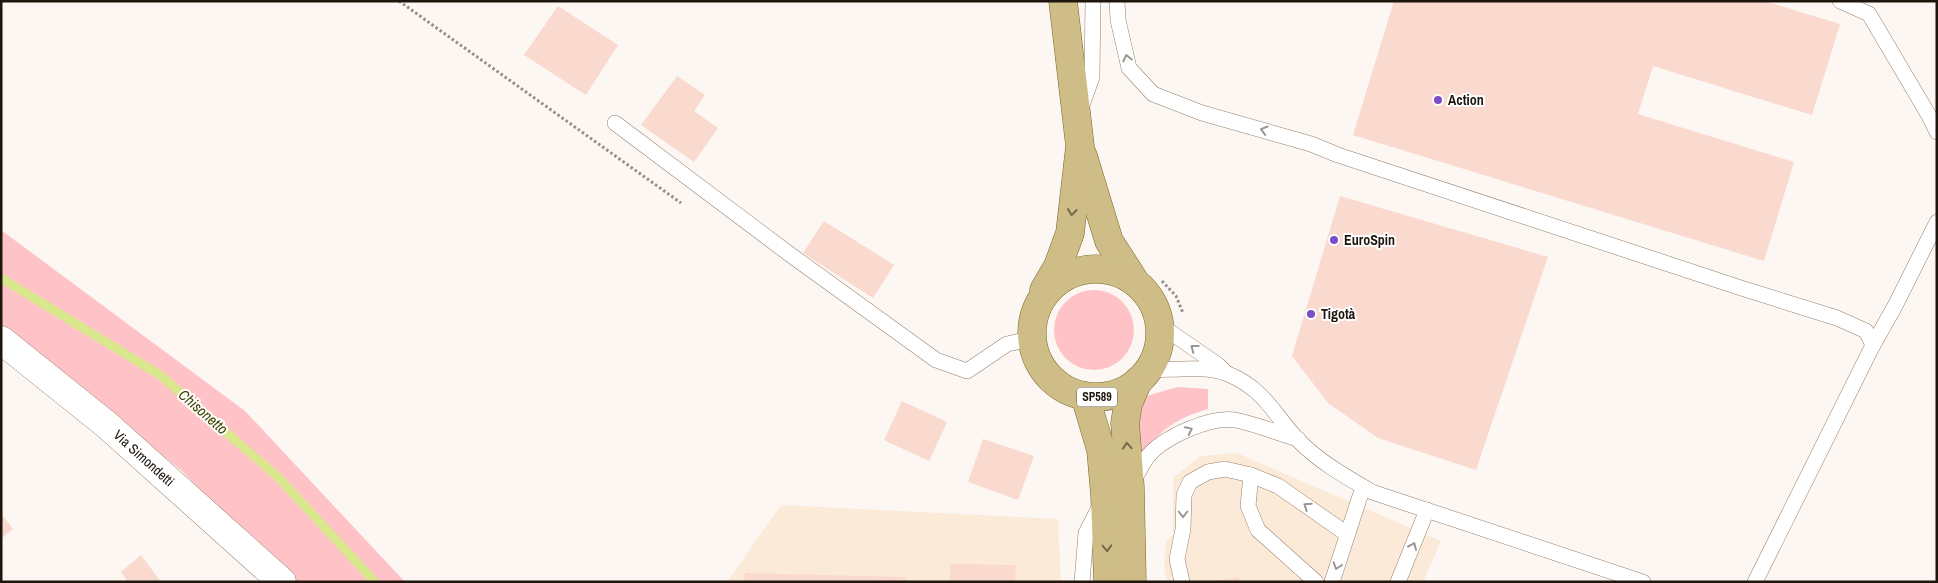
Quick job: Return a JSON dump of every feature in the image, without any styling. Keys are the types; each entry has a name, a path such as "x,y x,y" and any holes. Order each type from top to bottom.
{"main road":[{"name":"SP589","path":"1063,1 1079,133 1109,241 1134,280 1147,293 1156,308 1160,325 1160,341 1156,357 1128,404 1125,423 1130,487 1126,581"},
{"name":"SP589","path":"1079,133 1070,233 1058,266 1040,298 1032,318 1031,339 1036,360 1048,377 1065,390 1085,396 1104,397 1122,392 1143,376"},
{"name":"SP589","path":"1040,298 1054,282 1073,272 1094,268 1115,271 1134,280"},
{"name":"SP589","path":"1085,396 1101,450 1105,496 1126,581"}],"street":[{"name":"Via Simondetti","path":"1,340 107,425 282,582"}],"lane":[{"path":"1079,133 1092,77 1093,1"},
{"path":"1117,1 1118,20 1129,68 1153,94 1202,113 1310,144 1338,155 1731,285 1837,318 1866,331 1872,345"},
{"path":"1840,1 1870,14 1937,132"},
{"path":"615,123 788,253 936,360 967,371 1007,344 1031,339"},
{"path":"1754,582 1872,345 1895,306 1937,222"},
{"path":"1160,325 1218,365 1226,374"},
{"path":"1143,376 1196,369 1226,374 1260,392 1298,440 1338,472 1372,492 1643,582"},
{"path":"1130,487 1148,456 1169,440 1191,428 1217,420 1234,420 1298,440"},
{"path":"1182,582 1177,559 1184,529 1184,495 1190,482 1208,472 1225,469 1251,475 1278,486 1347,534"},
{"path":"1251,475 1248,506 1258,530 1316,582"},
{"path":"1332,582 1363,487"},
{"path":"1082,582 1086,533 1105,496"},
{"path":"1398,582 1427,510"}],"shaded area":[{"path":"1,230 245,411 405,582 291,582 182,471 1,325"},
{"path":"1094,290 1109,293 1122,302 1131,315 1134,330 1131,345 1122,358 1109,367 1094,370 1079,367 1066,358 1057,345 1054,330 1057,315 1066,302 1079,293"},
{"path":"1177,387 1208,389 1208,409 1179,420 1158,436 1142,452 1135,451 1135,415 1147,396"},
{"path":"1237,453 1441,541 1423,582 1167,582 1164,569 1166,541 1173,535 1173,478 1200,456"},
{"path":"781,505 1058,519 1061,582 727,582"}],"building":[{"path":"1394,1 1764,1 1840,24 1812,115 1653,66 1638,114 1794,162 1764,261 1353,135"},
{"path":"558,6 618,45 586,95 524,55"},
{"path":"677,76 705,95 694,111 718,128 694,162 641,125"},
{"path":"1340,196 1548,257 1476,470 1378,438 1328,403 1292,356"},
{"path":"824,221 894,265 873,298 803,253"},
{"path":"902,401 947,422 929,461 884,440"},
{"path":"983,439 1034,456 1018,500 968,482"},
{"path":"1,513 13,529 1,539"},
{"path":"141,555 161,582 128,582 121,572"},
{"path":"950,564 1016,565 1015,582 950,582"},
{"path":"745,573 906,577 906,582 744,582"},
{"path":"1239,577 1240,582 1217,582 1217,581"}],"waterway":[{"name":"Chisonetto","path":"1,278 160,375 279,478 375,582"}],"place":[{"name":"Action","path":"1438,100"},
{"name":"EuroSpin","path":"1334,240"},
{"name":"Tigotà","path":"1311,314"}]}
